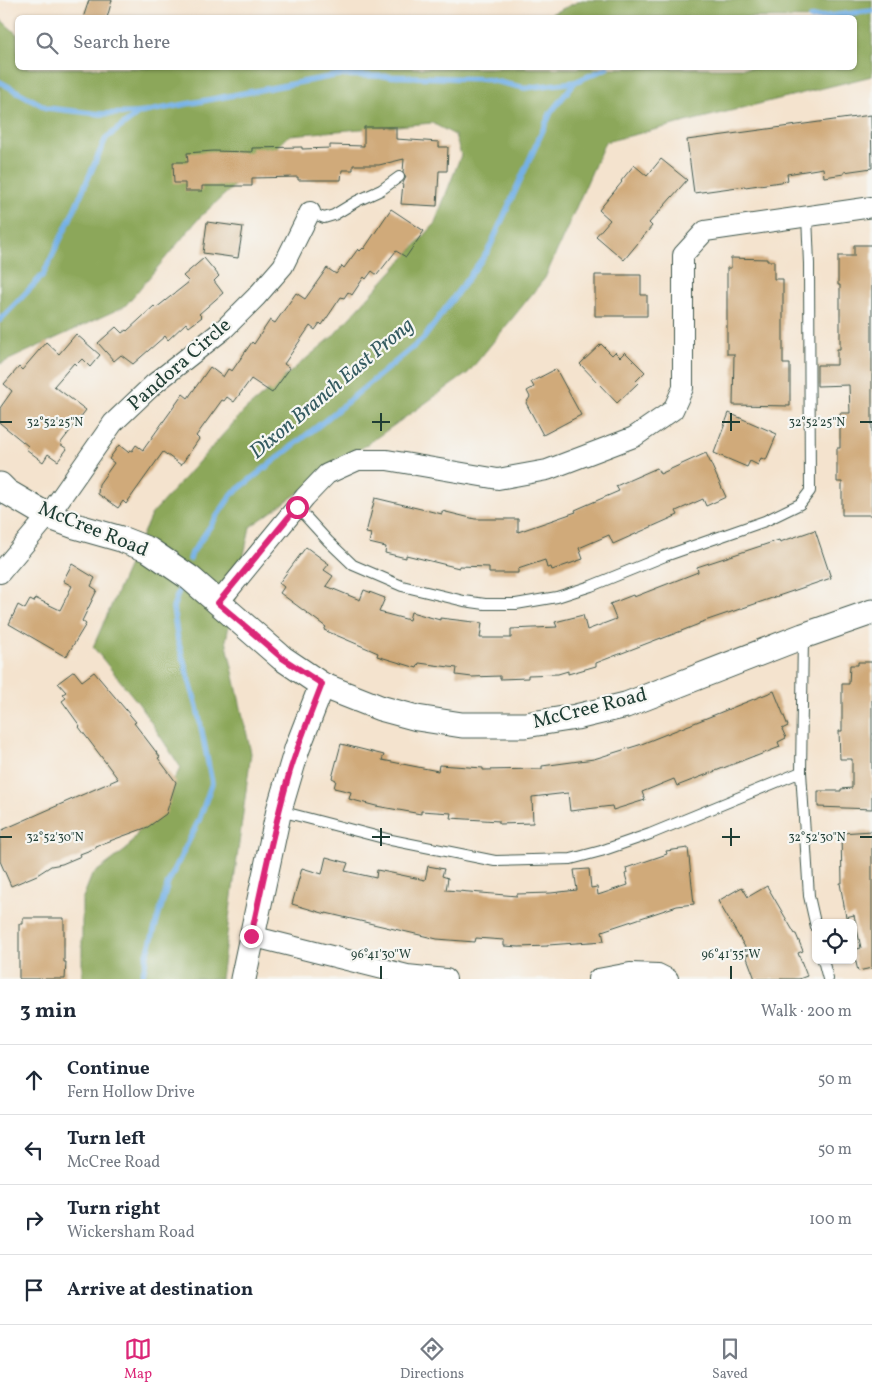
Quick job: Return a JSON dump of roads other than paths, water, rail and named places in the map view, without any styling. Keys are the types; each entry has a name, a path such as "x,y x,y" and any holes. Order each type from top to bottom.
{"street":[{"path":"218,603 297,507 327,474 358,460 387,460 498,479 546,470 634,437 673,410 683,388 683,255 705,231 872,207"},
{"name":"Pandora Circle","path":"0,574 48,516 113,424 154,384 224,329 283,266 310,212"},
{"name":"McCree Road","path":"0,485 6,492 48,516 149,550 190,578 282,658 322,684 380,708 418,718 462,725 525,726 576,717 626,704 803,636 872,612"},
{"path":"243,979 279,810 297,749 322,684"},
{"path":"251,936 407,975 446,979"},
{"path":"598,979 630,973 658,974 668,979"}],"lane":[{"path":"310,212 324,218 334,215 357,201 381,190 398,177"},
{"path":"297,507 328,542 353,565 402,586 485,604 516,604 557,597 591,586 665,556 765,520 800,504 810,491 807,216"},
{"path":"803,636 801,772 809,896 814,919"},
{"path":"279,810 391,840 495,861 571,859 650,834 801,772"},
{"path":"824,964 828,979"}],"waterway":[{"name":"Dixon Branch East Prong","path":"837,15 872,11"},
{"name":"Dixon Branch East Prong","path":"190,559 192,553 232,494 423,339 488,251 551,112 575,82 602,70"},
{"name":"Dixon Branch East Prong","path":"0,320 43,275 106,138 139,113 339,75 485,79 525,88 575,82"},
{"name":"Dixon Branch East Prong","path":"0,82 47,108 100,114 138,113"},
{"name":"Dixon Branch East Prong","path":"142,979 168,883 199,820 212,783 197,707 178,641 173,608 179,590"}]}
